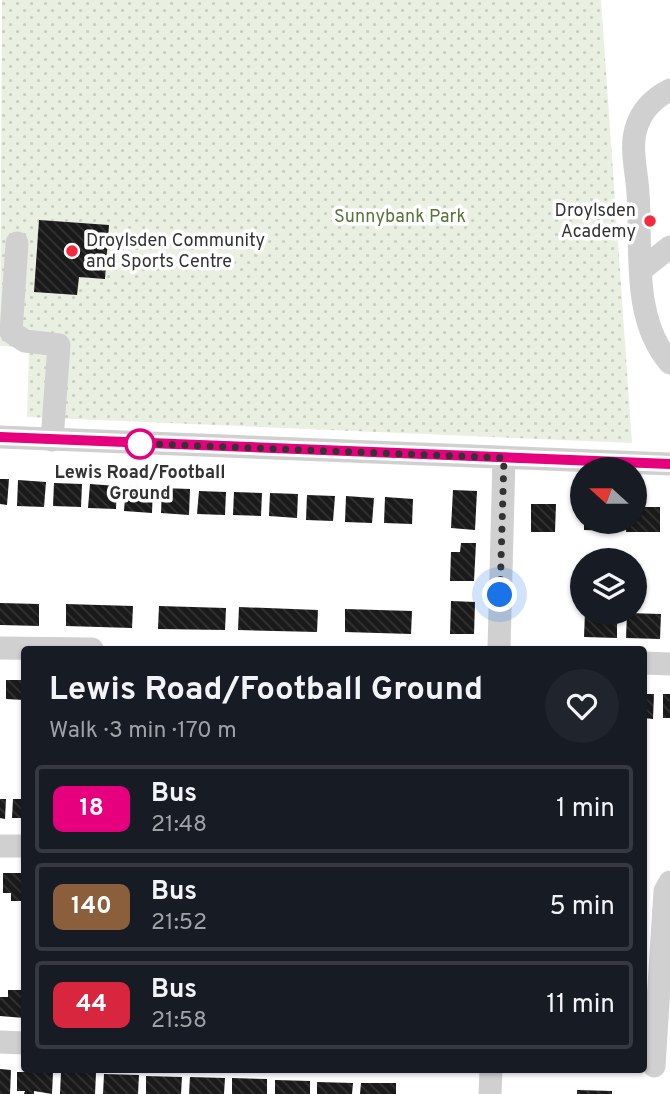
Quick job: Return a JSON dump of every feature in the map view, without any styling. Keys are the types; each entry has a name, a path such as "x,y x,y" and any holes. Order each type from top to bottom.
{"street":[{"path":"666,348 644,303 640,270 635,131 650,105 670,90"},
{"path":"17,243 11,332 25,341 59,345 52,440"},
{"path":"640,270 670,247"},
{"path":"0,437 670,464"},
{"path":"499,646 504,458"},
{"path":"0,648 21,648"},
{"path":"647,663 670,664"},
{"path":"0,846 21,846"},
{"path":"656,1066 665,891 670,882"},
{"path":"0,1042 21,1043"},
{"path":"490,1094 491,1073"}],"green space":[{"name":"Sunnybank Park","path":"2,0 601,0 632,443 27,417 29,347 0,346"}],"building":[{"name":"Droylsden Community and Sports Centre","path":"39,220 109,225 105,279 79,277 77,295 34,292"},
{"path":"0,479 9,479 7,505 0,504"},
{"path":"18,480 46,482 44,507 17,506"},
{"path":"54,483 82,484 81,507 53,506"},
{"path":"90,484 117,486 116,509 88,508"},
{"path":"126,486 153,487 152,513 124,511"},
{"path":"162,488 190,489 189,515 161,513"},
{"path":"453,490 477,491 475,530 451,528"},
{"path":"199,491 226,492 225,515 197,514"},
{"path":"234,492 262,493 261,516 233,515"},
{"path":"270,493 298,494 297,518 269,516"},
{"path":"307,495 335,496 333,521 306,520"},
{"path":"346,496 374,498 372,523 345,522"},
{"path":"385,497 413,499 412,524 384,523"},
{"path":"531,504 556,504 555,532 531,532"},
{"path":"648,507 660,507 660,532 648,532"},
{"path":"461,543 476,543 474,581 450,581 451,552 460,552"},
{"path":"451,601 475,602 474,634 450,634"},
{"path":"0,603 39,604 39,626 0,625"},
{"path":"66,604 133,606 132,628 66,626"},
{"path":"159,606 226,608 225,630 158,629"},
{"path":"239,607 318,610 317,632 238,630"},
{"path":"345,609 412,611 411,634 345,632"},
{"path":"647,614 661,614 660,639 626,638 627,625 647,625"},
{"path":"584,625 617,625 617,638 584,637"},
{"path":"6,680 21,680 21,700 6,699"},
{"path":"647,694 654,694 653,719 647,718"},
{"path":"663,694 670,694 670,718 663,718"},
{"path":"0,799 6,799 5,819 0,818"},
{"path":"13,799 21,799 21,818 12,818"},
{"path":"3,873 21,873 21,901 11,901 11,893 3,893"},
{"path":"8,990 21,990 21,1018 0,1016 0,997 8,997"},
{"path":"0,1069 11,1070 10,1094 0,1094"},
{"path":"17,1072 53,1073 52,1094 34,1091 34,1094 24,1094 25,1091 17,1091"},
{"path":"61,1073 96,1073 95,1094 60,1094"},
{"path":"104,1074 139,1075 138,1094 103,1094"},
{"path":"146,1076 182,1077 181,1094 146,1094"},
{"path":"190,1077 225,1078 224,1094 189,1094"},
{"path":"232,1078 267,1079 267,1094 232,1094"},
{"path":"275,1080 310,1081 310,1094 275,1094"},
{"path":"317,1082 353,1083 352,1094 317,1094"},
{"path":"361,1083 396,1083 396,1094 360,1094"},
{"path":"577,1090 612,1091 612,1094 577,1094"}],"bus line":[{"name":"18","path":"0,437 670,464"}],"place":[{"name":"Droylsden Academy","path":"650,221"},
{"name":"Droylsden Community and Sports Centre","path":"72,251"},
{"name":"Lewis Road/Football Ground","path":"140,444"}],"route":[{"path":"140,444 131,443 504,458 500,595"}]}
